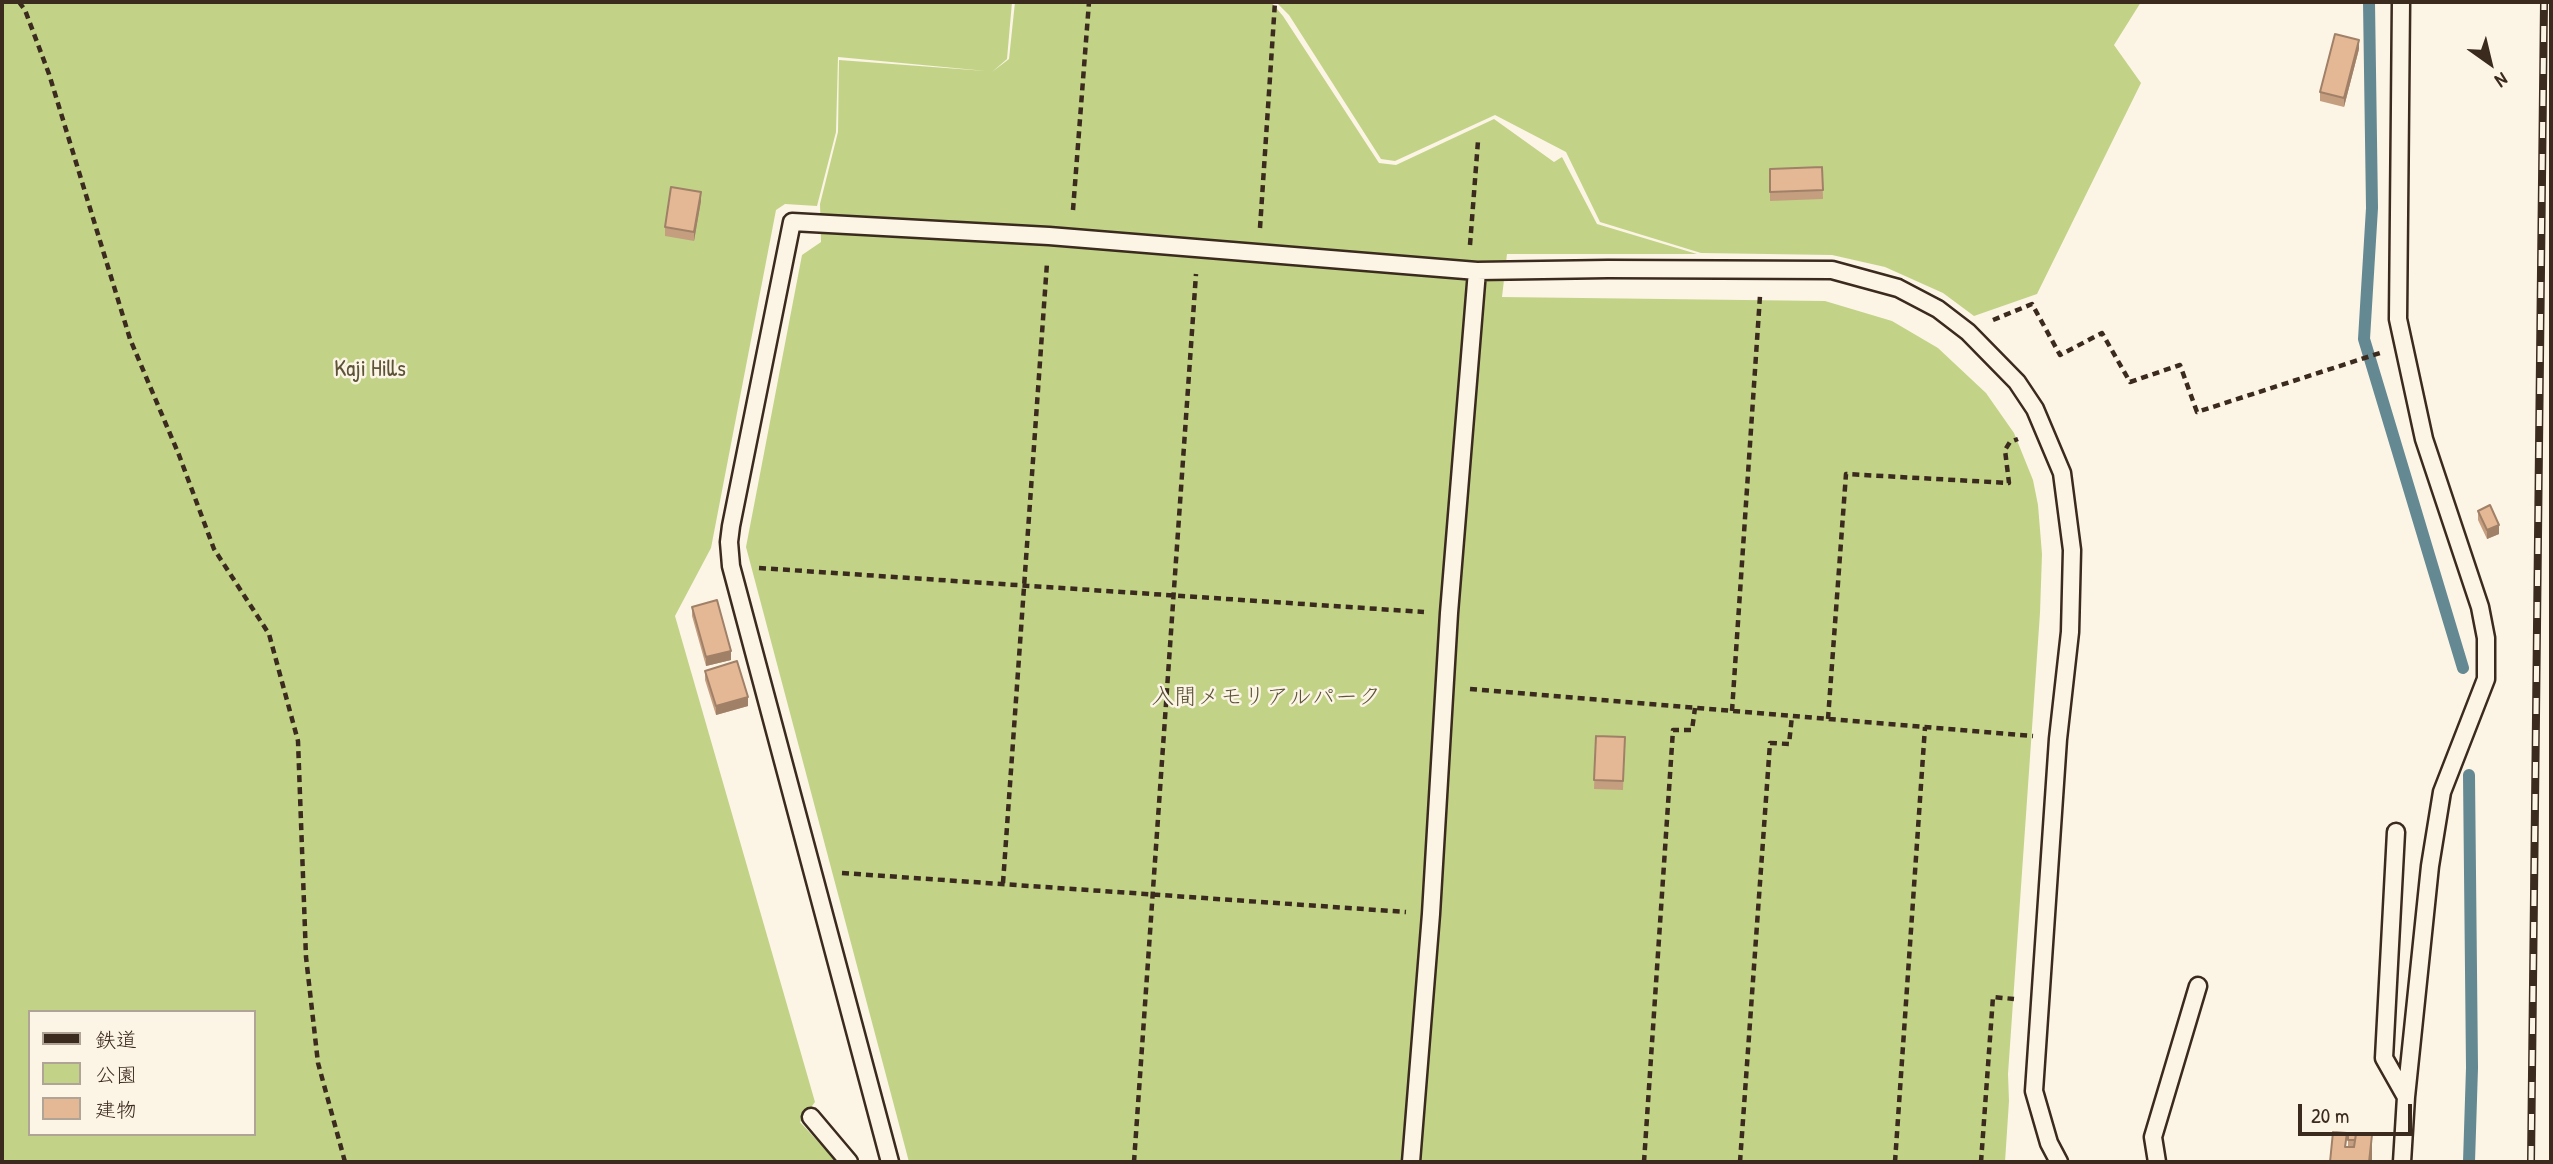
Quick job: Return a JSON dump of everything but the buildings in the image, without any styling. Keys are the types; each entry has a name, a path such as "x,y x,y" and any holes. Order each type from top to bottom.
{"lane":[{"path":"2401,2 2398,319 2424,439 2480,607 2486,638 2486,679 2442,792 2430,866 2406,1097 2402,1162"},
{"path":"890,1162 731,566 731,526 792,222 1049,236 1473,271 1832,270 1898,288 1938,309 1968,332 2017,382 2035,409 2062,473 2072,550 2070,632 2058,739 2034,1091 2049,1143 2059,1162"},
{"path":"1411,1162 1432,914 1444,687 1473,271"},
{"path":"2396,832 2384,1059 2406,1097"},
{"path":"2157,1162 2153,1137 2198,986"},
{"path":"811,1117 849,1162"}],"path":[{"path":"19,2 25,10 49,74 130,340 179,455 214,549 270,634 298,741 306,957 318,1063 345,1162"},
{"path":"1071,238 1089,2"},
{"path":"1258,254 1275,2"},
{"path":"1473,271 1478,141"},
{"path":"1003,884 1049,236"},
{"path":"1134,1162 1198,249"},
{"path":"1732,711 1760,292"},
{"path":"1983,324 2032,304 2060,355 2102,333 2130,382 2180,365 2197,412 2382,353"},
{"path":"1828,719 1846,474 2009,483 2005,450 2010,442 2022,437"},
{"path":"731,566 1449,614"},
{"path":"1444,687 2058,739"},
{"path":"1644,1162 1673,730 1692,730 1695,708"},
{"path":"1740,1162 1769,743 1789,744 1792,716"},
{"path":"1895,1162 1925,727"},
{"path":"811,871 1432,914"},
{"path":"1981,1162 1993,997 2039,1002"}],"green space":[{"path":"2,2 1012,2 1007,59 992,72 1009,59 1015,2 1271,2 1283,16 1379,163 1396,165 1494,119 1554,162 1562,157 1597,224 1697,254 1507,254 1502,297 1825,301 1892,321 1938,348 1986,393 2014,433 2033,480 2042,554 2008,1074 2005,1162 909,1162 746,547 802,255 821,242 820,204 838,132 839,60 986,71 838,57 836,132 817,206 785,204 776,210 711,548 675,616 815,1102 800,1122 837,1162 2,1162"},
{"path":"1276,2 2141,2 2114,45 2141,83 2037,294 1974,316 1943,293 1885,267 1832,255 1701,253 1600,222 1566,152 1495,115 1395,161 1381,159 1289,15"}],"waterway":[{"path":"2369,2 2372,208 2364,339 2463,668"},
{"path":"2469,775 2472,1068 2469,1162"}],"railway":[{"path":"2531,1162 2544,2"}],"park label":[{"name":"Kaji Hills","path":"370,370"},
{"name":"入間メモリアルパーク","path":"1266,698"}]}
